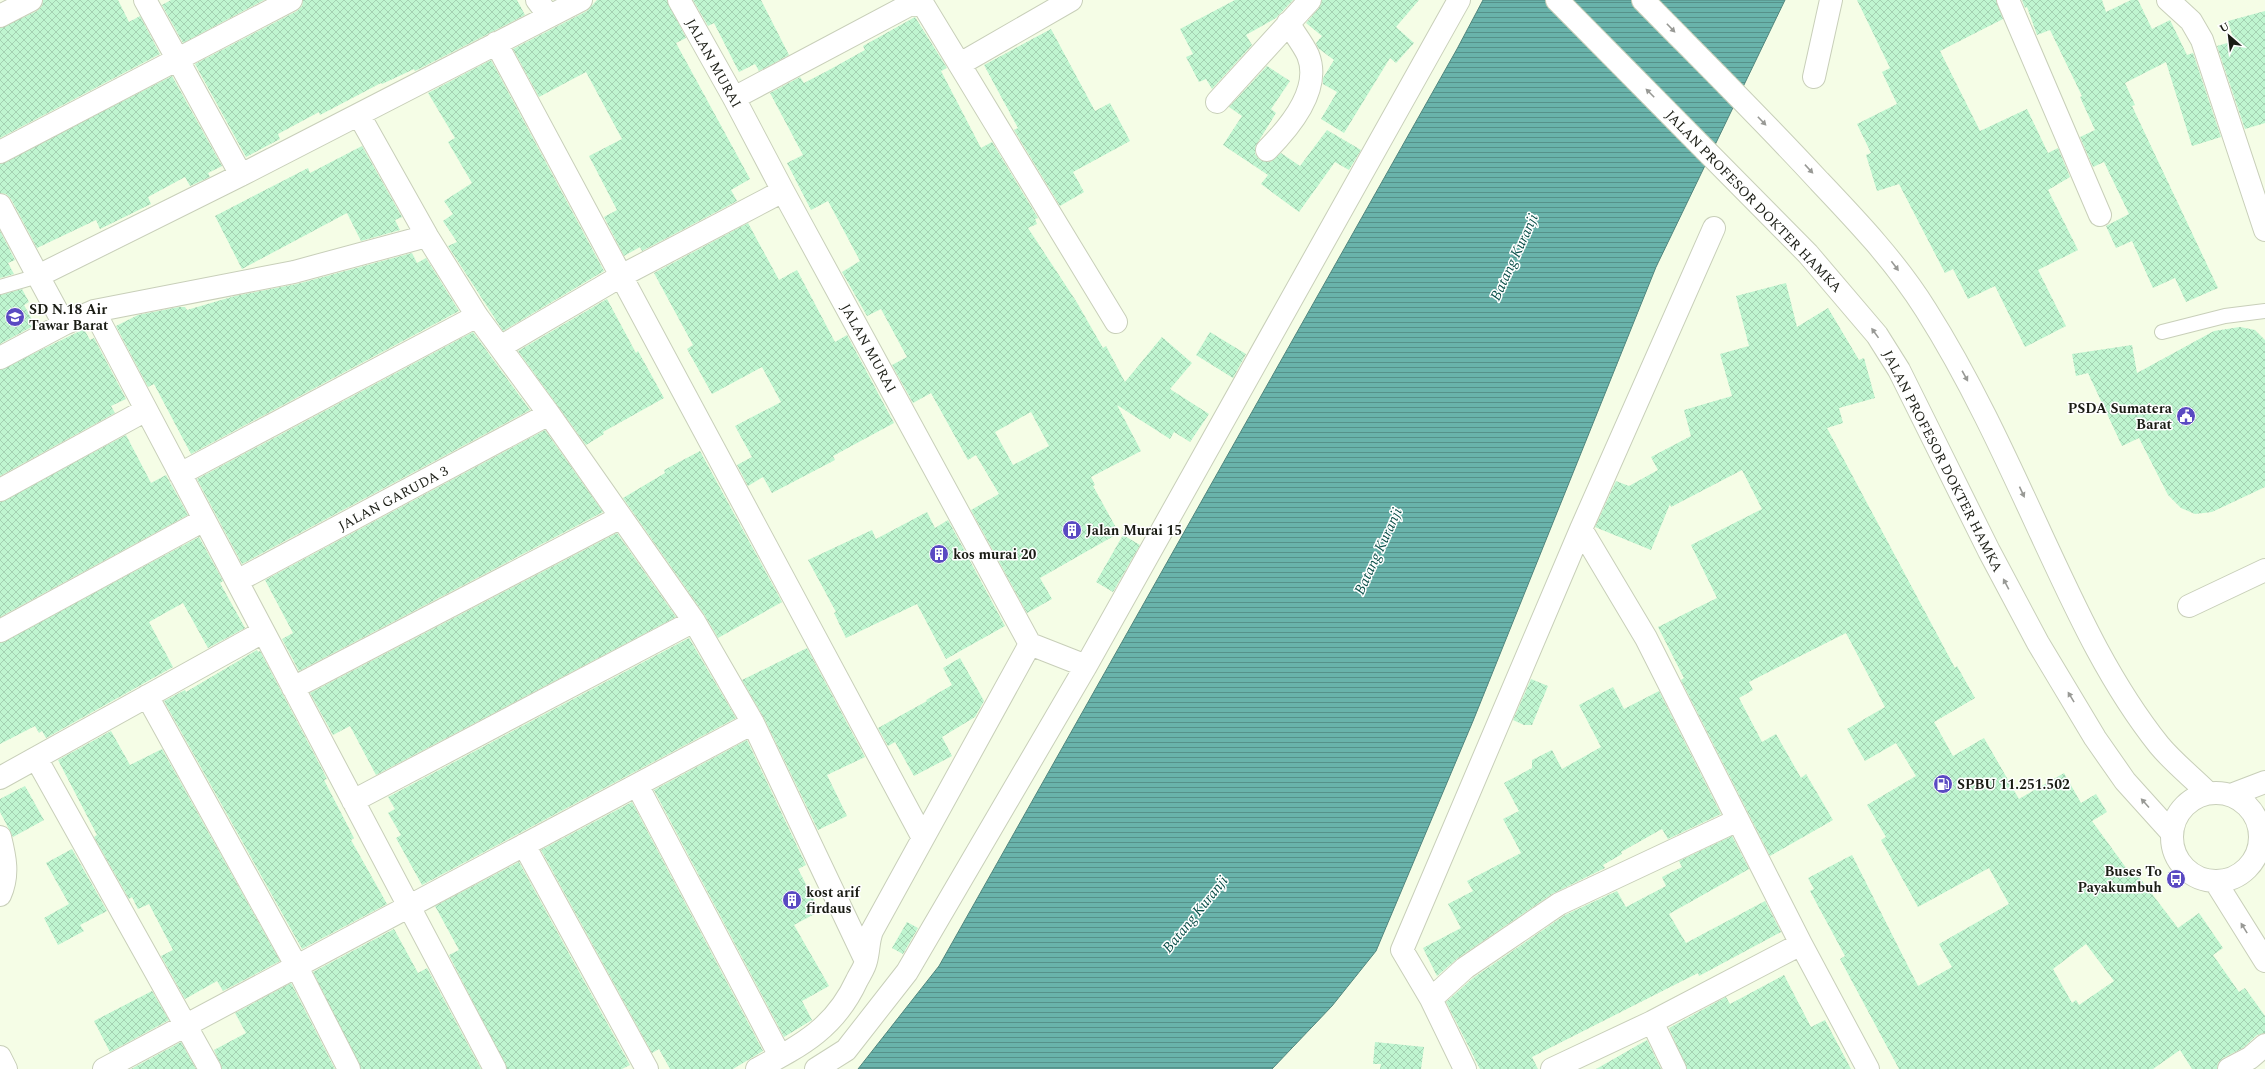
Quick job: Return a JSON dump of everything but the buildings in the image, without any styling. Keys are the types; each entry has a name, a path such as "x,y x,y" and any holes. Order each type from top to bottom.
{"street":[{"path":"0,16 31,0"},
{"path":"144,0 241,175"},
{"path":"0,152 291,0"},
{"path":"38,276 241,175 496,43 543,8 581,0"},
{"name":"JALAN MURAI","path":"679,0 734,98 783,191 1030,644"},
{"path":"960,64 1071,0"},
{"path":"1217,102 1310,0"},
{"path":"816,1069 846,1050 908,972 1086,666 1460,0"},
{"name":"JALAN PROFESOR DOKTER HAMKA","path":"1557,0 1737,180 1808,254 1877,335 1899,370 1989,552 2038,644 2095,738 2125,781 2172,832"},
{"path":"1643,0 1782,141 1864,229 1893,263 1926,309 1965,377 2005,454 2088,634 2105,666 2160,746 2208,793"},
{"path":"1814,76 1831,0"},
{"path":"2008,0 2100,215"},
{"path":"2168,0 2191,21 2202,40 2265,230"},
{"path":"734,98 911,4 924,6 1116,322"},
{"path":"1267,150 1288,129 1304,101 1311,78 1308,56 1288,23"},
{"path":"496,43 923,838"},
{"path":"359,114 427,236 477,316 549,414 694,621 753,724 866,961"},
{"path":"500,347 621,276 783,191"},
{"path":"0,205 64,324"},
{"path":"1465,1069 1431,999 1402,950 1581,529 1714,228"},
{"path":"0,358 64,324 94,311 294,272 427,236"},
{"path":"94,311 495,1069"},
{"path":"180,474 477,316"},
{"path":"0,490 146,410"},
{"name":"JALAN GARUDA 3","path":"237,581 549,414"},
{"path":"293,688 621,517"},
{"path":"0,631 204,520"},
{"path":"1581,529 1646,638 1800,944 1868,1069"},
{"path":"2189,606 2265,570"},
{"path":"353,801 694,621"},
{"path":"0,778 263,632"},
{"path":"757,1069 814,1035 835,1018 848,1000 866,961 868,942 872,931 1030,644 1086,666"},
{"path":"147,696 297,967 349,1069"},
{"path":"104,1069 753,724"},
{"path":"36,758 210,1069"},
{"path":"2231,795 2247,805 2258,821 2262,848 2242,873 2229,879 2215,881 2203,879 2192,874 2182,866 2172,844 2174,821 2184,806 2197,796 2208,793 2231,795 2265,782"},
{"path":"637,785 780,1056"},
{"path":"1431,999 1465,968 1559,904 1738,820"},
{"path":"0,837 7,862 4,888 0,895"},
{"path":"524,845 646,1069"},
{"path":"2215,881 2265,961"},
{"path":"1552,1069 1652,1022 1800,944"},
{"path":"1652,1022 1674,1069"},
{"path":"2229,1069 2250,1058 2265,1045"},
{"path":"0,1057 6,1069"}],"lane":[{"path":"0,286 38,276"},
{"path":"2162,332 2225,316 2265,311"}],"water":[{"name":"Batang Kuranji","path":"1483,0 1785,0 1656,267 1473,721 1376,951 1332,1006 1272,1069 858,1069 939,966 1457,49"}],"place":[{"name":"SD N.18 Air Tawar Barat","path":"15,317"},
{"name":"PSDA Sumatera Barat","path":"2186,416"},
{"name":"Jalan Murai 15","path":"1072,530"},
{"name":"kos murai 20","path":"939,554"},
{"name":"SPBU 11.251.502","path":"1943,784"},
{"name":"Buses To Payakumbuh","path":"2176,879"},
{"name":"kost arif firdaus","path":"792,900"}]}
